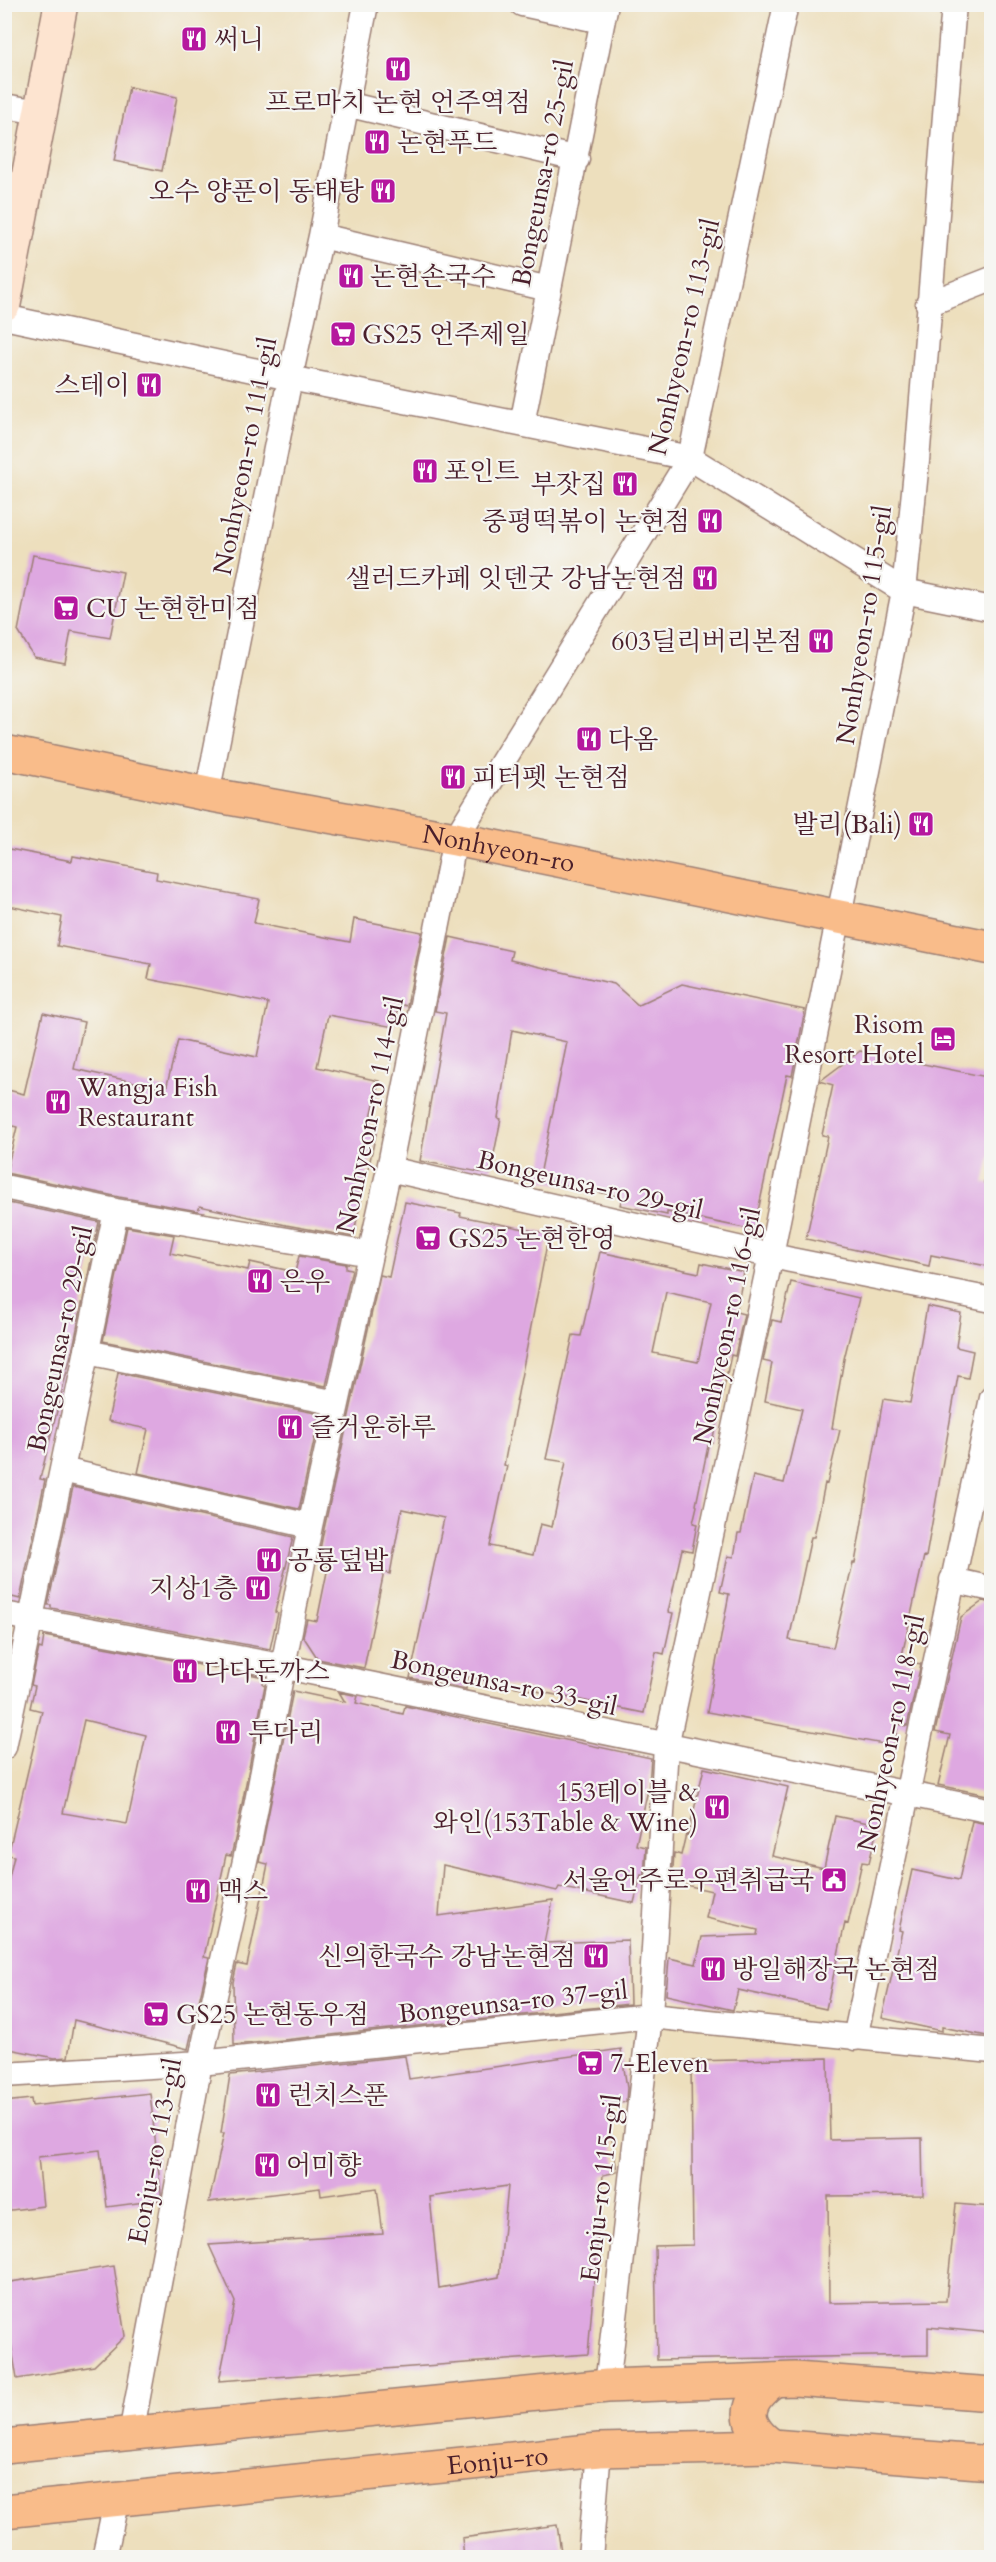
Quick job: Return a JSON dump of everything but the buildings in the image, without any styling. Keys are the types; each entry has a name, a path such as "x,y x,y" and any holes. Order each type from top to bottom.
{"main road":[{"path":"4,304 61,4"},
{"name":"Nonhyeon-ro","path":"4,752 207,794 455,839 992,948"},
{"path":"4,2446 607,2386 795,2379 992,2394"},
{"path":"772,2446 761,2438 749,2416 750,2406 755,2396 774,2380"},
{"name":"Eonju-ro","path":"4,2511 599,2450 772,2446 992,2463"}],"street":[{"name":"Nonhyeon-ro 111-gil","path":"207,794 366,4"},
{"path":"522,4 604,13"},
{"name":"Nonhyeon-ro 113-gil","path":"455,839 690,458 786,4"},
{"name":"Nonhyeon-ro 115-gil","path":"840,917 904,591 917,461 954,4"},
{"name":"Bongeunsa-ro 25-gil","path":"522,424 577,159 604,13"},
{"path":"346,104 577,159"},
{"path":"4,106 40,112"},
{"path":"321,236 549,289"},
{"path":"928,304 992,279"},
{"path":"4,317 290,378 690,458 904,591 992,609"},
{"name":"Nonhyeon-ro 114-gil","path":"281,1666 389,1169 455,839"},
{"name":"Nonhyeon-ro 116-gil","path":"666,1746 771,1255 840,917"},
{"name":"Bongeunsa-ro 29-gil","path":"389,1169 771,1255 992,1300"},
{"name":"Bongeunsa-ro 29-gil","path":"4,1187 116,1211 370,1254"},
{"name":"Bongeunsa-ro 29-gil","path":"31,1620 116,1211"},
{"path":"87,1352 337,1402"},
{"name":"Nonhyeon-ro 118-gil","path":"855,2038 992,1398"},
{"path":"62,1470 310,1526"},
{"path":"952,1580 992,1588"},
{"name":"Bongeunsa-ro 33-gil","path":"4,1614 281,1666 992,1811"},
{"path":"4,1747 31,1620"},
{"name":"Eonju-ro 113-gil","path":"131,2434 201,2063 250,1838 281,1666"},
{"name":"Eonju-ro 115-gil","path":"607,2386 650,2016 666,1746"},
{"name":"Bongeunsa-ro 37-gil","path":"4,2075 201,2063 650,2016 992,2051"},
{"path":"591,2558 599,2450"},
{"path":"104,2558 117,2498"}],"place":[{"name":"써니","path":"194,39"},
{"name":"프로마치 논현 언주역점","path":"398,69"},
{"name":"논현푸드","path":"377,142"},
{"name":"오수 양푼이 동태탕","path":"383,191"},
{"name":"논현손국수","path":"351,276"},
{"name":"GS25 언주제일","path":"343,334"},
{"name":"스테이","path":"149,385"},
{"name":"포인트","path":"425,471"},
{"name":"부잣집","path":"625,484"},
{"name":"중평떡볶이 논현점","path":"710,521"},
{"name":"샐러드카페 잇덴굿 강남논현점","path":"705,578"},
{"name":"CU 논현한미점","path":"66,608"},
{"name":"603딜리버리본점","path":"821,641"},
{"name":"다옴","path":"589,739"},
{"name":"피터펫 논현점","path":"453,777"},
{"name":"발리(Bali)","path":"921,824"},
{"name":"Risom Resort Hotel","path":"943,1039"},
{"name":"Wangja Fish Restaurant","path":"58,1102"},
{"name":"GS25 논현한영","path":"428,1238"},
{"name":"은우","path":"260,1281"},
{"name":"즐거운하루","path":"290,1427"},
{"name":"공룡덮밥","path":"269,1560"},
{"name":"지상1층","path":"258,1588"},
{"name":"다다돈까스","path":"185,1671"},
{"name":"투다리","path":"228,1732"},
{"name":"153테이블 & 와인(153Table & Wine)","path":"717,1807"},
{"name":"서울언주로우편취급국","path":"834,1880"},
{"name":"맥스","path":"198,1891"},
{"name":"신의한국수 강남논현점","path":"596,1956"},
{"name":"방일해장국 논현점","path":"713,1969"},
{"name":"GS25 논현동우점","path":"156,2014"},
{"name":"7-Eleven","path":"590,2063"},
{"name":"런치스푼","path":"268,2095"},
{"name":"어미향","path":"267,2165"}]}
